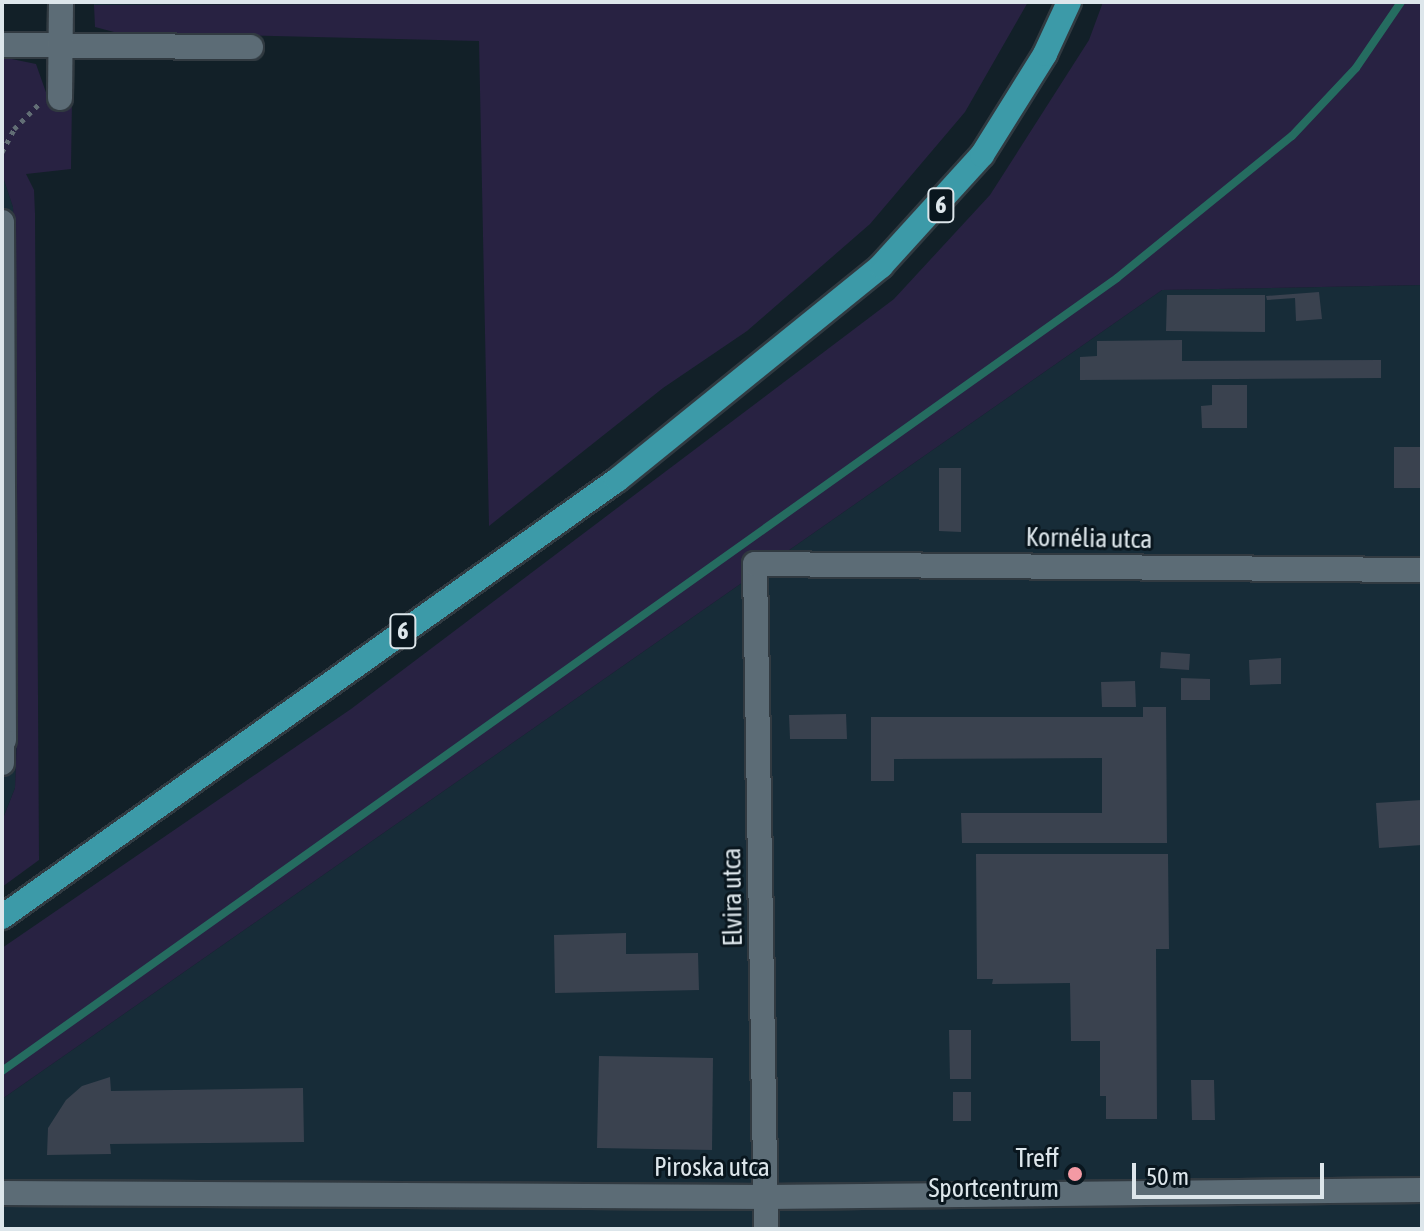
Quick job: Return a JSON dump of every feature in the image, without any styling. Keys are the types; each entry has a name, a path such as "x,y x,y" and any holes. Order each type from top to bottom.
{"main road":[{"name":"6","path":"2,917 617,480 881,266 982,155 1045,54 1069,2"}],"street":[{"path":"60,93 61,2"},
{"path":"2,45 251,47"},
{"path":"2,222 3,747"},
{"name":"Kornélia utca","path":"755,564 1422,570"},
{"name":"Elvira utca","path":"755,564 766,1229"},
{"name":"Piroska utca","path":"2,1193 766,1197 1422,1190"}],"path":[{"path":"2,152 14,129 60,93"}],"shaded area":[{"path":"94,2 475,2 94,5"},
{"path":"1028,2 965,112 870,224 747,331 663,388 489,526 479,41 114,32 95,27 94,5"},
{"path":"1103,2 1422,2 1422,285 1162,290 2,1099 2,948 351,709 894,299 990,195 1089,40"},
{"path":"2,57 36,64 48,98 72,99 71,169 26,174 34,190 35,214 39,860 2,887 2,821 15,788 17,736 16,288 13,207 2,174"},
{"path":"2,174 13,207 16,288 17,736 15,788 2,821"},
{"path":"1422,285 1422,1229 2,1229 2,1099 1162,290"}],"building":[{"path":"1319,292 1322,319 1296,321 1295,298 1267,300 1266,296"},
{"path":"1167,295 1265,295 1265,332 1166,331"},
{"path":"1182,340 1182,361 1381,360 1381,378 1080,380 1080,357 1097,356 1097,341"},
{"path":"1212,385 1247,385 1247,428 1202,428 1201,406 1212,405"},
{"path":"1394,447 1422,447 1422,488 1394,488"},
{"path":"939,468 961,468 961,532 939,531"},
{"path":"1161,652 1190,654 1189,670 1160,668"},
{"path":"1281,658 1281,684 1250,685 1249,660"},
{"path":"1181,678 1210,679 1210,700 1181,700"},
{"path":"1135,681 1136,707 1102,707 1101,682"},
{"path":"1143,707 1166,707 1167,843 962,843 961,813 1102,813 1102,758 894,759 894,781 871,781 871,717 1143,717"},
{"path":"846,714 847,739 790,739 789,715"},
{"path":"1422,800 1422,845 1379,848 1376,803"},
{"path":"976,854 1168,854 1169,949 1156,949 1157,1119 1106,1119 1106,1096 1100,1096 1100,1041 1071,1041 1070,983 992,984 993,979 977,979"},
{"path":"626,933 626,954 698,953 699,990 555,993 554,935"},
{"path":"949,1030 971,1030 971,1079 950,1079"},
{"path":"599,1056 713,1058 712,1150 597,1148"},
{"path":"110,1077 111,1091 303,1088 304,1142 110,1144 111,1154 47,1155 48,1128 66,1100 82,1086"},
{"path":"1191,1080 1214,1080 1215,1120 1192,1120"},
{"path":"953,1092 971,1092 971,1121 953,1121"}],"waterway":[{"path":"2,1071 1117,278 1292,136 1356,68 1401,2"}],"place":[{"name":"Treff Sportcentrum","path":"1075,1174"}]}
